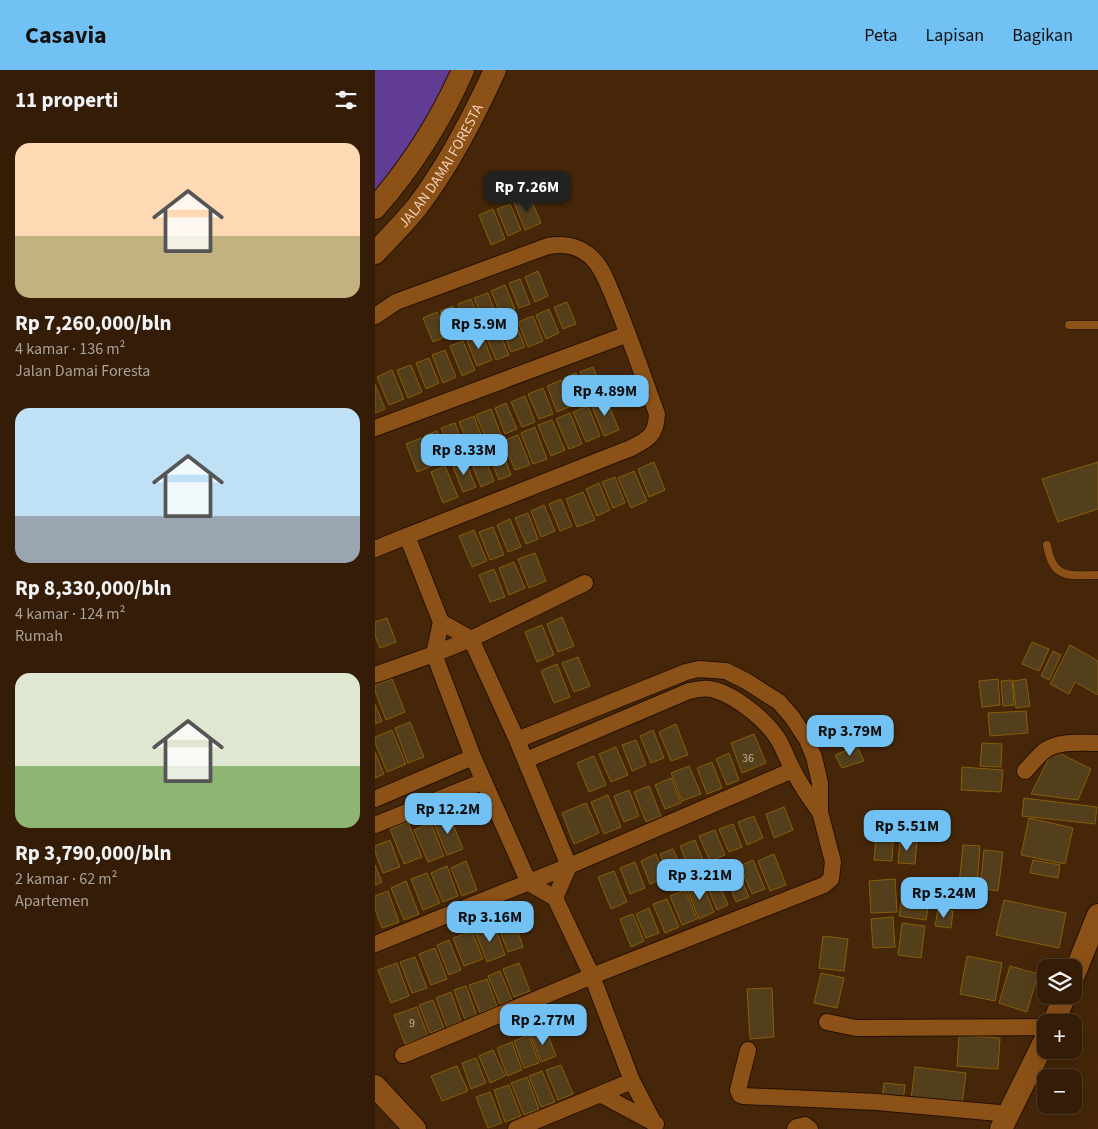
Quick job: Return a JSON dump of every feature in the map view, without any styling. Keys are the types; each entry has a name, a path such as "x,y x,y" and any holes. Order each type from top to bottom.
{"main road":[{"name":"JALAN DAMAI FORESTA","path":"375,208 412,161 442,114 463,70"},
{"name":"JALAN DAMAI FORESTA","path":"375,253 416,209 432,186 454,152 495,70"},
{"path":"1080,959 1098,914"},
{"path":"1005,1122 1037,1056"},
{"path":"375,1086 415,1129"}],"street":[{"path":"375,316 396,302 548,246 569,244 582,250 601,269 628,334 657,414 657,426 644,442 375,549"},
{"path":"375,428 628,334"},
{"path":"407,536 441,622 434,654 473,757 529,883 555,898 592,976 632,1081 658,1126"},
{"path":"375,675 471,639 585,583"},
{"path":"441,622 471,639 526,760 569,866 555,898"},
{"path":"403,1055 592,976 824,885 831,879 833,862 821,812 820,783 814,757 807,740 787,710 768,695 726,671 699,669 686,672 517,740"},
{"path":"686,672 689,691"},
{"path":"526,760 689,691 706,688 735,700 761,718 778,738 802,788 821,812"},
{"path":"1025,771 1044,751 1054,746 1098,743"},
{"path":"375,799 473,757"},
{"path":"375,944 529,883 793,770"},
{"path":"375,825 484,781"},
{"path":"827,1022 856,1028 1037,1027"},
{"path":"748,1050 738,1090 740,1095 743,1096 877,1102 1005,1122"},
{"path":"516,1129 632,1081"},
{"path":"600,1094 658,1126"},
{"path":"795,1129 805,1125 810,1129"}],"lane":[{"path":"1069,325 1098,325"},
{"path":"1047,545 1049,560 1055,569 1061,573 1098,575"}],"shaded area":[{"path":"375,70 456,70 396,171 375,191"}],"building":[{"path":"530,197 541,223 525,230 514,203"},
{"path":"510,204 521,230 508,236 497,209"},
{"path":"493,209 505,239 491,245 479,215"},
{"path":"538,271 548,296 535,302 525,277"},
{"path":"520,279 530,304 519,308 509,283"},
{"path":"505,285 515,309 501,315 491,291"},
{"path":"488,293 497,317 484,322 474,298"},
{"path":"471,299 481,323 467,329 458,304"},
{"path":"567,302 576,324 563,329 554,307"},
{"path":"453,306 463,331 450,336 440,311"},
{"path":"549,309 559,333 546,339 536,315"},
{"path":"437,312 447,336 433,342 423,318"},
{"path":"533,316 543,341 528,347 518,322"},
{"path":"515,322 525,347 511,352 501,328"},
{"path":"498,329 509,355 496,360 485,334"},
{"path":"482,335 492,360 477,366 467,341"},
{"path":"463,341 475,370 462,376 450,346"},
{"path":"445,350 456,377 443,383 432,355"},
{"path":"429,358 439,383 426,389 416,363"},
{"path":"411,365 422,392 408,398 397,370"},
{"path":"593,367 603,393 590,398 580,372"},
{"path":"392,370 404,399 389,405 377,377"},
{"path":"576,373 588,401 575,406 564,378"},
{"path":"561,380 571,406 557,412 547,386"},
{"path":"375,384 385,409 375,413"},
{"path":"543,388 553,414 539,419 528,394"},
{"path":"525,396 535,422 522,427 511,402"},
{"path":"606,398 619,430 604,436 591,404"},
{"path":"506,403 517,429 505,434 495,408"},
{"path":"588,406 600,436 586,442 573,412"},
{"path":"491,409 501,435 487,441 476,415"},
{"path":"570,413 582,444 569,449 556,419"},
{"path":"474,416 484,443 470,448 459,422"},
{"path":"552,420 565,450 551,456 538,425"},
{"path":"455,423 466,451 453,457 441,428"},
{"path":"535,427 547,459 533,464 521,433"},
{"path":"437,431 448,459 435,464 424,436"},
{"path":"518,435 530,465 515,470 503,441"},
{"path":"421,438 432,466 417,472 406,444"},
{"path":"499,443 511,475 499,480 486,449"},
{"path":"482,451 494,481 481,487 469,457"},
{"path":"464,459 476,487 463,492 452,464"},
{"path":"654,462 665,490 649,497 638,469"},
{"path":"1098,462 1098,509 1058,522 1042,479"},
{"path":"445,466 458,497 443,503 431,472"},
{"path":"634,471 647,501 631,508 618,478"},
{"path":"615,477 625,503 613,508 602,482"},
{"path":"599,483 610,510 597,516 586,489"},
{"path":"583,492 595,520 577,527 566,499"},
{"path":"561,499 572,526 560,531 549,504"},
{"path":"544,505 555,531 541,537 531,511"},
{"path":"528,513 538,539 526,544 515,518"},
{"path":"510,519 521,547 508,552 497,525"},
{"path":"493,527 504,555 490,560 479,532"},
{"path":"474,530 487,561 472,567 459,536"},
{"path":"535,553 546,581 529,588 518,559"},
{"path":"514,562 525,588 509,595 499,568"},
{"path":"494,569 505,597 490,602 479,575"},
{"path":"562,617 574,646 558,652 547,624"},
{"path":"387,618 396,642 380,648 375,636 375,622"},
{"path":"542,625 554,655 537,662 525,632"},
{"path":"1032,642 1049,649 1039,671 1022,664"},
{"path":"1070,645 1098,661 1098,695 1075,682 1069,694 1050,684"},
{"path":"1053,651 1061,655 1049,680 1041,676"},
{"path":"578,657 590,686 574,692 562,663"},
{"path":"557,664 570,697 554,703 541,671"},
{"path":"392,679 405,712 386,720 375,691 375,685"},
{"path":"998,679 1000,705 982,707 979,681"},
{"path":"1026,679 1030,706 1016,708 1013,681"},
{"path":"1012,680 1014,705 1003,706 1001,681"},
{"path":"375,704 382,721 375,724"},
{"path":"1026,711 1028,733 990,736 988,713"},
{"path":"410,722 424,757 408,763 395,728"},
{"path":"676,724 688,755 671,761 659,732"},
{"path":"392,730 406,764 387,772 375,743 375,737"},
{"path":"653,730 664,758 651,763 640,736"},
{"path":"754,734 766,763 742,773 731,743"},
{"path":"636,740 646,765 632,771 622,745"},
{"path":"982,743 1002,744 1001,767 980,766"},
{"path":"857,746 864,761 842,768 835,755"},
{"path":"616,747 628,775 611,782 599,754"},
{"path":"1053,750 1091,769 1078,800 1031,794"},
{"path":"375,752 384,774 375,778"},
{"path":"729,753 739,780 727,785 716,759"},
{"path":"594,756 606,785 589,792 577,763"},
{"path":"712,762 722,788 707,794 697,768"},
{"path":"689,766 701,794 682,801 671,773"},
{"path":"962,767 1003,770 1001,792 961,790"},
{"path":"671,778 681,803 665,809 655,785"},
{"path":"649,786 661,816 646,822 634,792"},
{"path":"629,790 639,816 624,822 614,796"},
{"path":"608,795 621,827 604,834 591,802"},
{"path":"1024,798 1097,807 1095,824 1022,816"},
{"path":"586,803 599,833 574,844 562,813"},
{"path":"784,807 793,830 774,838 766,814"},
{"path":"449,814 463,849 447,855 433,821"},
{"path":"754,816 763,838 747,845 738,822"},
{"path":"1029,818 1073,828 1065,864 1021,855"},
{"path":"408,822 422,857 404,864 390,829"},
{"path":"431,823 444,856 428,862 414,830"},
{"path":"733,824 742,847 729,852 719,829"},
{"path":"877,826 894,827 892,861 874,860"},
{"path":"715,830 725,855 710,861 699,836"},
{"path":"900,839 917,841 915,864 898,863"},
{"path":"390,840 400,867 383,873 375,852 375,846"},
{"path":"695,840 705,865 690,871 680,846"},
{"path":"963,845 980,846 977,886 959,885"},
{"path":"673,849 683,871 669,877 660,854"},
{"path":"984,850 1003,852 998,891 980,888"},
{"path":"656,854 665,878 650,884 641,861"},
{"path":"774,854 786,885 770,891 758,861"},
{"path":"753,860 765,889 752,894 740,866"},
{"path":"1033,860 1060,865 1058,878 1030,873"},
{"path":"466,861 477,890 462,896 451,868"},
{"path":"635,862 645,888 630,894 620,868"},
{"path":"375,865 382,882 375,885"},
{"path":"447,866 458,896 443,902 431,873"},
{"path":"736,867 749,897 736,902 724,872"},
{"path":"614,871 627,902 611,909 598,877"},
{"path":"427,873 440,903 423,910 411,879"},
{"path":"716,876 728,905 717,910 705,881"},
{"path":"895,879 897,912 871,913 869,881"},
{"path":"406,881 419,914 404,920 391,888"},
{"path":"702,883 714,912 699,919 687,889"},
{"path":"685,890 697,919 682,925 670,896"},
{"path":"388,891 399,922 382,928 375,909 375,896"},
{"path":"903,891 930,895 926,920 899,916"},
{"path":"667,899 679,927 665,933 653,904"},
{"path":"1004,900 1066,913 1059,948 996,935"},
{"path":"649,908 659,933 646,938 636,914"},
{"path":"938,909 953,911 951,928 935,926"},
{"path":"633,914 644,941 631,947 620,919"},
{"path":"512,915 523,947 508,952 496,921"},
{"path":"893,917 895,947 873,948 871,919"},
{"path":"902,923 925,926 921,958 898,955"},
{"path":"494,924 505,955 487,962 475,931"},
{"path":"472,931 483,959 464,966 453,938"},
{"path":"823,936 848,939 844,971 819,968"},
{"path":"449,940 461,970 449,975 437,945"},
{"path":"435,948 447,979 431,985 419,954"},
{"path":"967,956 1002,963 995,1001 960,994"},
{"path":"415,957 427,988 412,993 400,962"},
{"path":"397,963 409,996 391,1003 378,970"},
{"path":"519,963 530,991 514,997 503,969"},
{"path":"1010,966 1037,974 1027,1012 999,1003"},
{"path":"500,971 512,1000 500,1004 488,976"},
{"path":"821,973 844,978 837,1008 814,1003"},
{"path":"487,979 497,1006 480,1013 469,985"},
{"path":"466,986 477,1016 465,1020 454,990"},
{"path":"772,988 774,1037 750,1039 747,989"},
{"path":"451,992 461,1021 447,1027 436,998"},
{"path":"433,1000 444,1028 430,1033 419,1005"},
{"path":"417,1007 428,1036 405,1044 394,1015"},
{"path":"546,1030 556,1056 541,1062 531,1036"},
{"path":"529,1035 539,1063 524,1068 514,1041"},
{"path":"959,1035 1000,1038 998,1069 957,1066"},
{"path":"512,1042 522,1070 507,1076 497,1048"},
{"path":"493,1050 505,1076 490,1083 479,1056"},
{"path":"476,1058 486,1083 471,1089 462,1063"},
{"path":"561,1065 573,1094 558,1100 546,1070"},
{"path":"457,1066 468,1091 442,1101 431,1076"},
{"path":"915,1067 966,1073 962,1105 911,1099"},
{"path":"542,1071 555,1102 541,1107 529,1076"},
{"path":"527,1077 539,1109 524,1115 511,1083"},
{"path":"884,1083 905,1085 903,1101 882,1099"},
{"path":"509,1085 521,1116 505,1122 494,1090"},
{"path":"490,1092 502,1123 488,1128 476,1097"}]}
